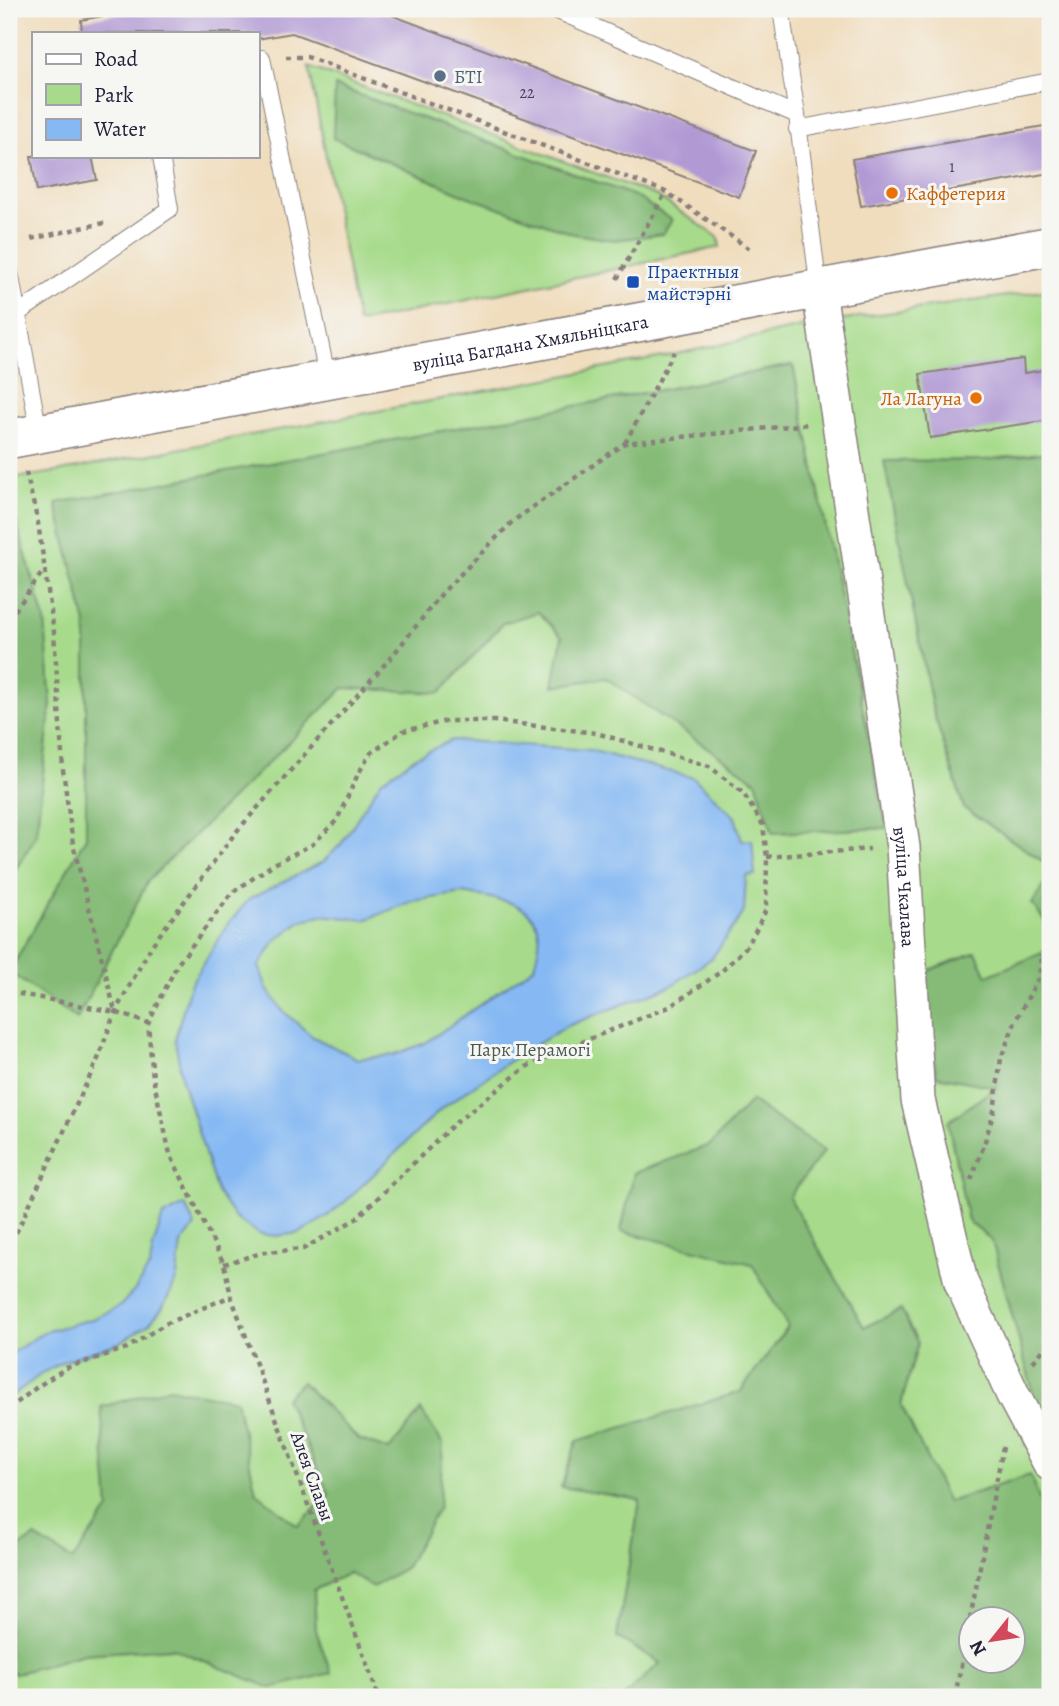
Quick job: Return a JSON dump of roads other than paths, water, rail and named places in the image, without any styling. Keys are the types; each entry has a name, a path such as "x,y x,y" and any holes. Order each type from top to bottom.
{"street":[{"name":"вуліца Багдана Хмяльніцкага","path":"25,447 328,381 1050,246"},
{"name":"вуліца Чкалава","path":"819,290 903,847 918,1100 961,1282 1013,1395 1050,1464"}],"lane":[{"path":"553,9 797,122 1050,81"},
{"path":"781,9 819,290"},
{"path":"262,58 328,381"},
{"path":"18,314 170,209 161,158"},
{"path":"9,266 18,314 25,447"}],"water":[{"path":"452,740 590,750 694,778 735,817 742,841 752,840 755,875 746,876 744,912 712,958 671,986 567,1026 505,1064 441,1109 325,1218 299,1233 276,1236 259,1234 235,1218 217,1192 182,1080 175,1039 190,985 228,924 249,899 323,862 341,844 381,781 419,755","holes":["463,893 498,899 520,907 529,914 535,922 539,938 534,967 425,1043 393,1055 358,1059 313,1037 283,1011 267,989 259,966 276,940 299,922 321,915 365,920 413,901"]},
{"path":"185,1205 195,1226 181,1244 177,1277 171,1292 162,1309 149,1324 119,1343 64,1361 9,1398 9,1355 44,1332 95,1318 120,1306 135,1290 150,1266 163,1216"}],"place":[{"name":"БТІ","path":"440,76"},
{"name":"Каффетерия","path":"892,193"},
{"name":"Праектныя майстэрні","path":"633,282"},
{"name":"Ла Лагуна","path":"976,398"}],"park label":[{"name":"Парк Перамогі","path":"530,1049"}]}
